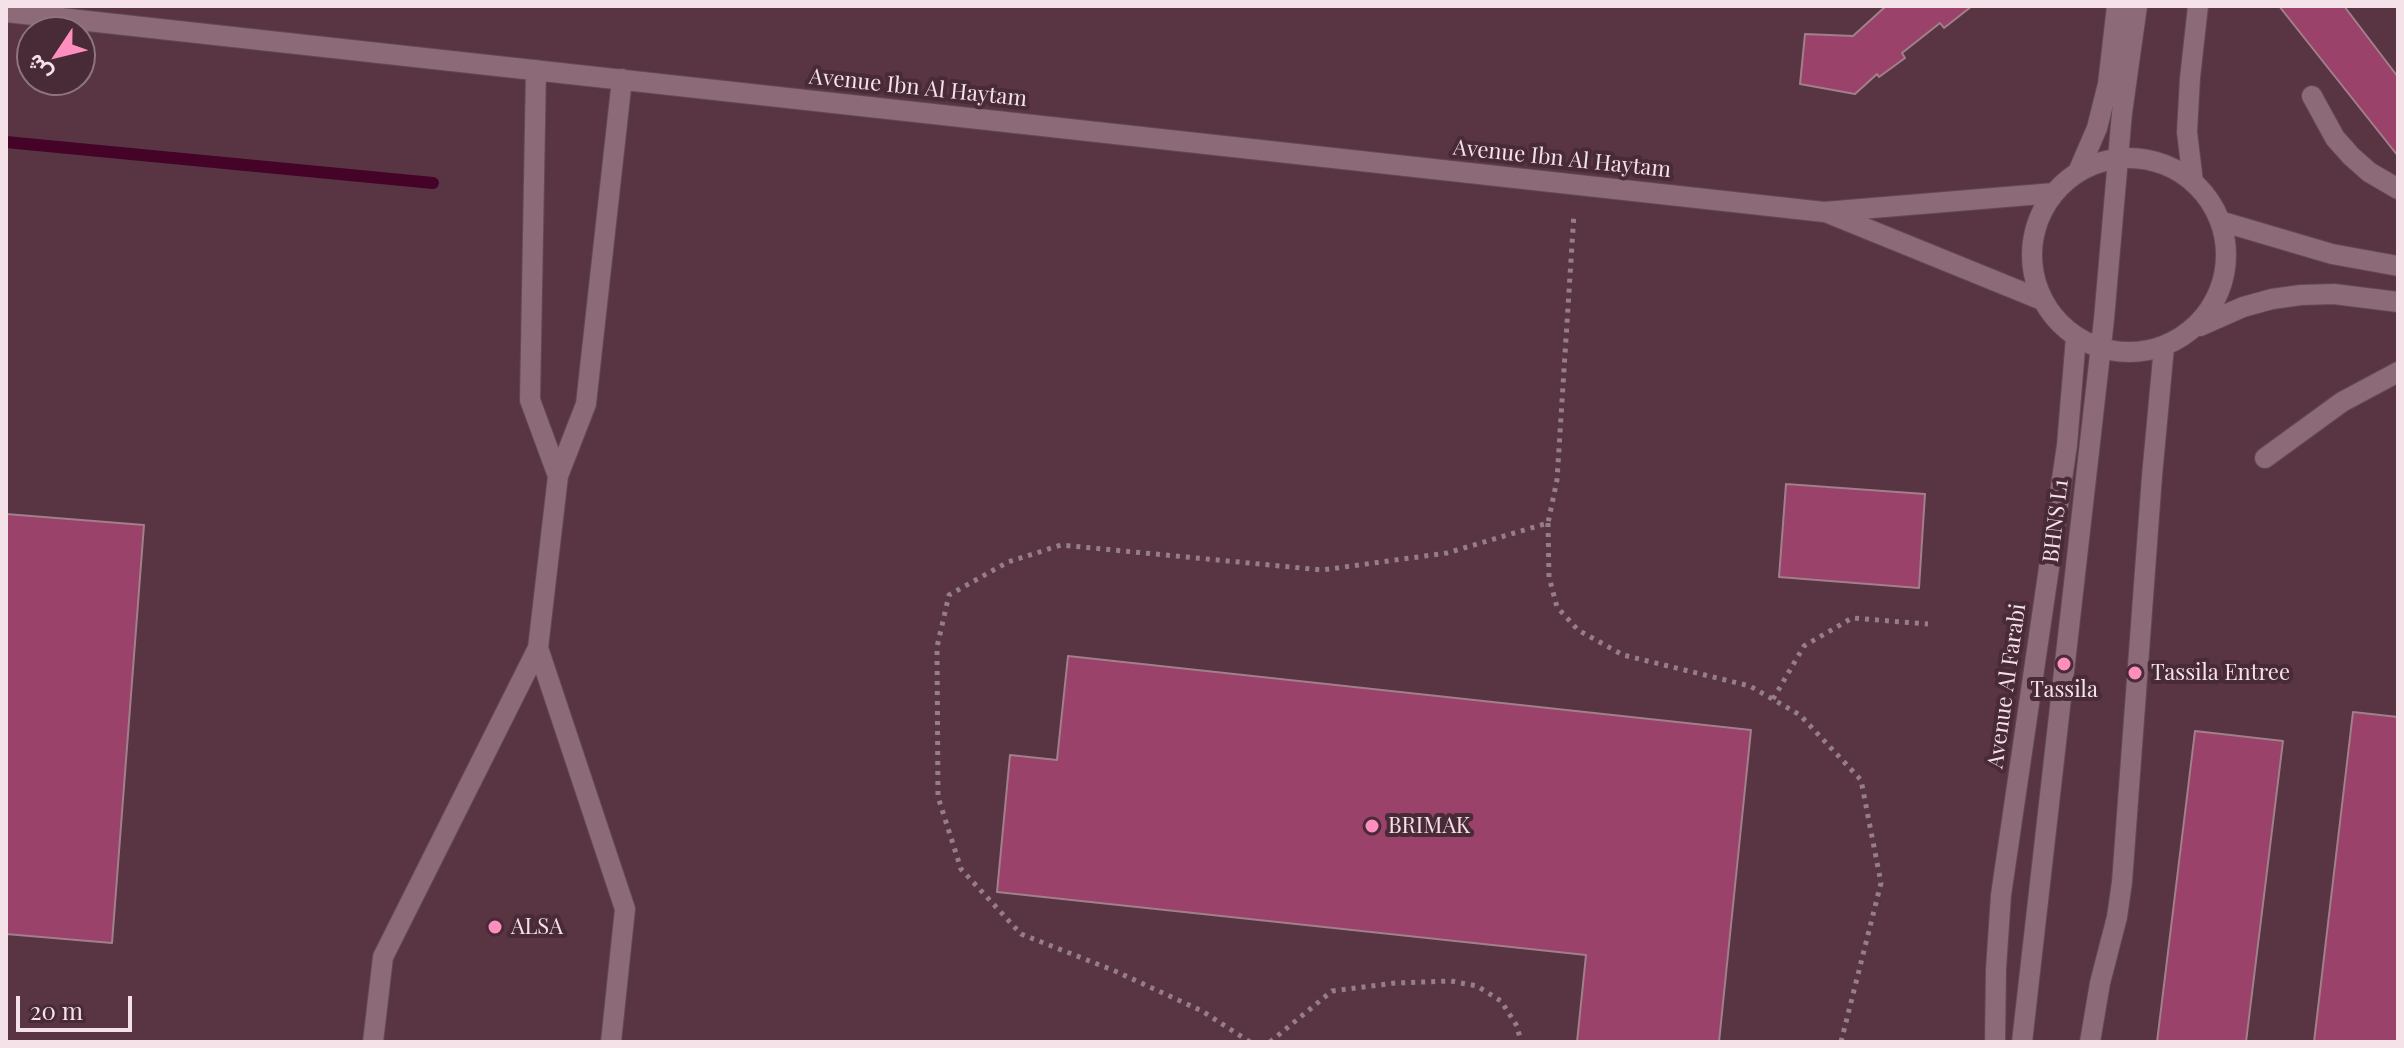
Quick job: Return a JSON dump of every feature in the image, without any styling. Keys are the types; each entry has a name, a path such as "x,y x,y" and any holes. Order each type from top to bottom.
{"street":[{"path":"2078,172 2097,128 2108,84 2117,6"},
{"name":"BHNS L1","path":"2033,1042 2105,350 2137,6"},
{"name":"BHNS L1","path":"2122,158 2145,6"},
{"path":"2193,182 2187,132 2198,6"},
{"name":"Avenue Ibn Al Haytam","path":"6,12 1824,212 2054,193"},
{"path":"536,70 530,400 558,476"},
{"path":"373,1042 383,957 538,648 558,476 586,404 622,79"},
{"path":"2312,96 2335,138 2351,156 2369,172 2398,189"},
{"path":"2190,332 2210,309 2223,282 2226,251 2220,221 2193,182 2153,161 2122,158 2078,172 2054,193 2039,218 2033,240 2032,263 2042,300 2076,337 2105,350 2134,353 2164,347 2243,307 2272,299 2334,294 2398,302"},
{"name":"Avenue Ibn Al Haytam","path":"1824,212 2042,300"},
{"path":"2220,221 2332,254 2398,266"},
{"name":"Avenue Al Farabi","path":"1995,1042 2001,895 2067,445 2076,337"},
{"path":"2090,1042 2122,882 2164,347"},
{"name":"BHNS L1","path":"2022,1042 2105,350"},
{"path":"2265,458 2342,402 2398,372"},
{"path":"538,648 625,909 611,1042"}],"path":[{"path":"1575,184 1557,480 1548,523 1549,577 1557,607 1578,630 1623,655 1750,686 1773,699 1800,715 1861,780 1881,883 1841,1042"},
{"path":"1250,1042 1202,1011 1115,971 1021,934 961,869 938,797 937,647 949,595 1008,562 1061,545 1322,570 1447,553 1548,523"},
{"path":"1773,699 1804,646 1852,618 1928,624"},
{"path":"1270,1042 1332,991 1395,983 1451,981 1477,986 1501,1001 1517,1026 1521,1042"}],"shaded area":[{"path":"6,6 2398,6 2398,1042 6,1042"}],"building":[{"path":"1886,6 1972,6 1944,28 1940,23 1902,53 1905,58 1879,77 1877,74 1855,94 1800,84 1805,34 1853,36"},
{"path":"2279,6 2344,6 2398,77 2398,156"},
{"path":"1786,484 1925,494 1919,588 1779,577"},
{"path":"6,514 144,525 112,943 6,934"},
{"name":"BRIMAK","path":"1068,656 1751,730 1719,1042 1577,1042 1586,955 997,892 1010,755 1057,760"},
{"path":"2353,712 2398,717 2398,1042 2314,1042"},
{"path":"2195,731 2283,741 2246,1042 2157,1042"}],"waterway":[{"path":"6,142 433,183"}],"place":[{"name":"Tassila","path":"2064,664"},
{"name":"Tassila Entree","path":"2135,673"},
{"name":"BRIMAK","path":"1372,826"},
{"name":"ALSA","path":"495,927"}]}
